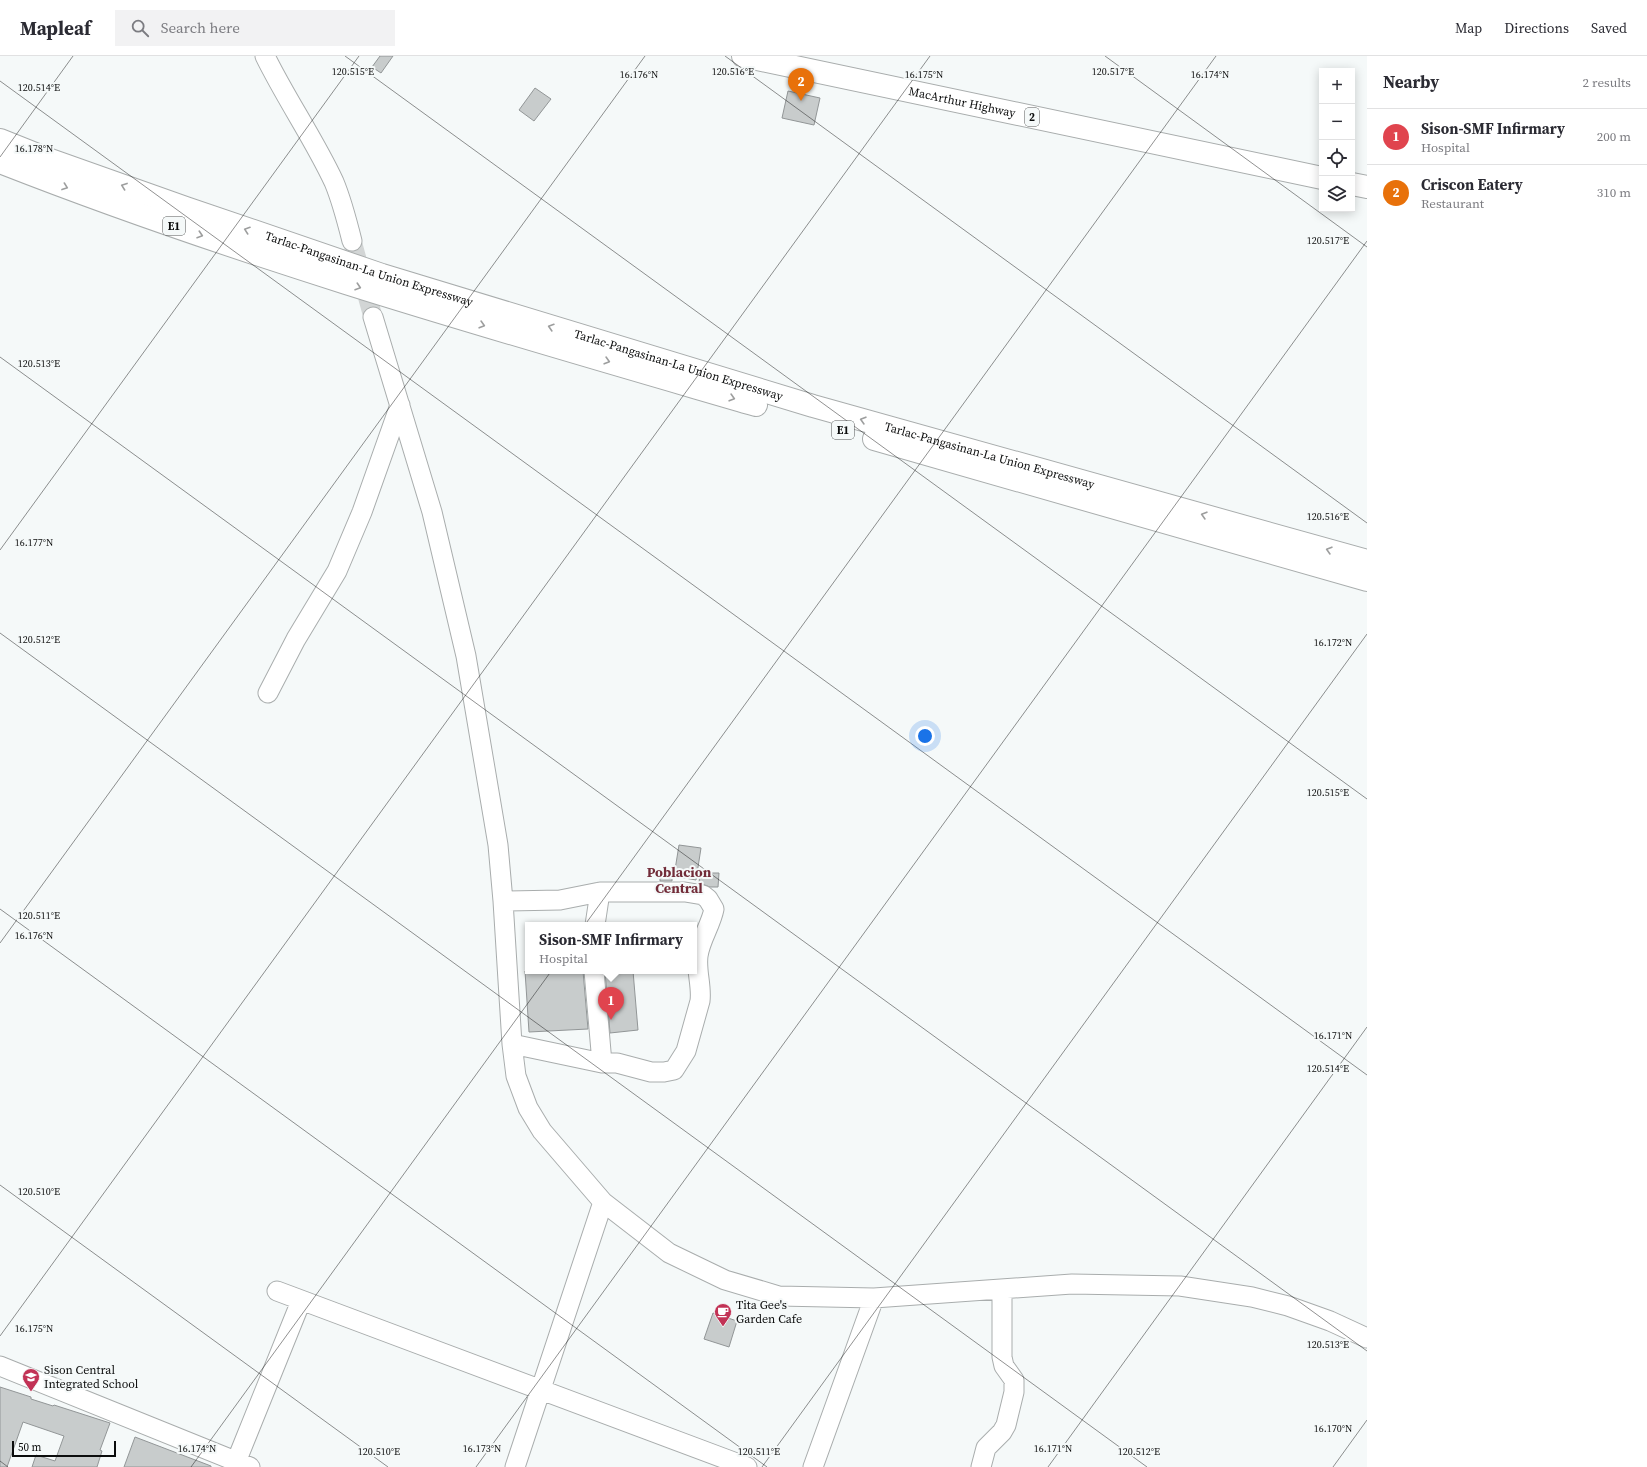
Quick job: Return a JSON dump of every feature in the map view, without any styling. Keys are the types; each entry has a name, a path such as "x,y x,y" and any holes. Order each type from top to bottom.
{"highway":[{"name":"MacArthur Highway","path":"743,56 1319,177"},
{"path":"0,133 45,158"},
{"name":"Tarlac-Pangasinan-La Union Expressway","path":"0,140 45,158 323,256 510,314 813,406 1367,561"},
{"name":"Tarlac-Pangasinan-La Union Expressway","path":"0,162 181,229 396,300 1367,580"},
{"path":"0,170 28,173"},
{"path":"1355,185 1367,187"}],"street":[{"path":"266,56 277,80 310,135 334,183 343,205 352,240"},
{"path":"373,317 432,512 466,656 498,845 512,1044 516,1076 528,1108 542,1132 603,1202 669,1253 725,1280 778,1296 874,1298 1072,1284 1180,1286 1252,1297 1288,1306 1330,1321 1367,1338"},
{"path":"268,693 296,639 337,571 362,512 400,405"},
{"path":"503,901 560,900 600,892 685,892 703,895 708,899 714,909 713,916 698,955 697,963 701,994 700,1000 686,1051 674,1070 651,1072 617,1063 602,1063 512,1044"},
{"path":"595,922 600,892"},
{"path":"594,974 602,1063"},
{"path":"515,1467 603,1202"},
{"path":"981,1467 986,1448 1002,1432 1006,1425 1014,1392 1014,1380 1004,1366 1002,1357 1002,1289"},
{"path":"277,1291 747,1467"},
{"path":"813,1467 874,1298"},
{"path":"0,1366 240,1465 301,1301"}],"building":[{"path":"380,56 393,56 381,73 372,67"},
{"path":"535,88 551,99 534,121 519,110"},
{"path":"788,91 820,98 814,125 782,118"},
{"path":"679,845 701,848 696,880 674,876"},
{"path":"660,870 672,870 672,881 660,881"},
{"path":"700,873 719,873 718,887 710,887 699,883"},
{"path":"525,974 583,974 588,1029 529,1032"},
{"path":"605,974 633,974 638,1030 610,1033"},
{"path":"713,1313 737,1321 729,1347 704,1339"},
{"path":"0,1387 31,1397 31,1399 110,1423 100,1450 102,1451 97,1467 32,1467 36,1455 55,1461 64,1436 23,1422 7,1467 0,1467"},
{"path":"135,1437 211,1466 211,1467 124,1467"}],"tunnel":[{"path":"352,241 373,317"}],"place":[{"name":"Criscon Eatery","path":"801,101"},
{"name":"Sison-SMF Infirmary","path":"611,1020"},
{"name":"Tita Gee's Garden Cafe","path":"723,1327"},
{"name":"Sison Central Integrated School","path":"31,1392"}],"district":[{"name":"Poblacion Central","path":"679,880"}]}
